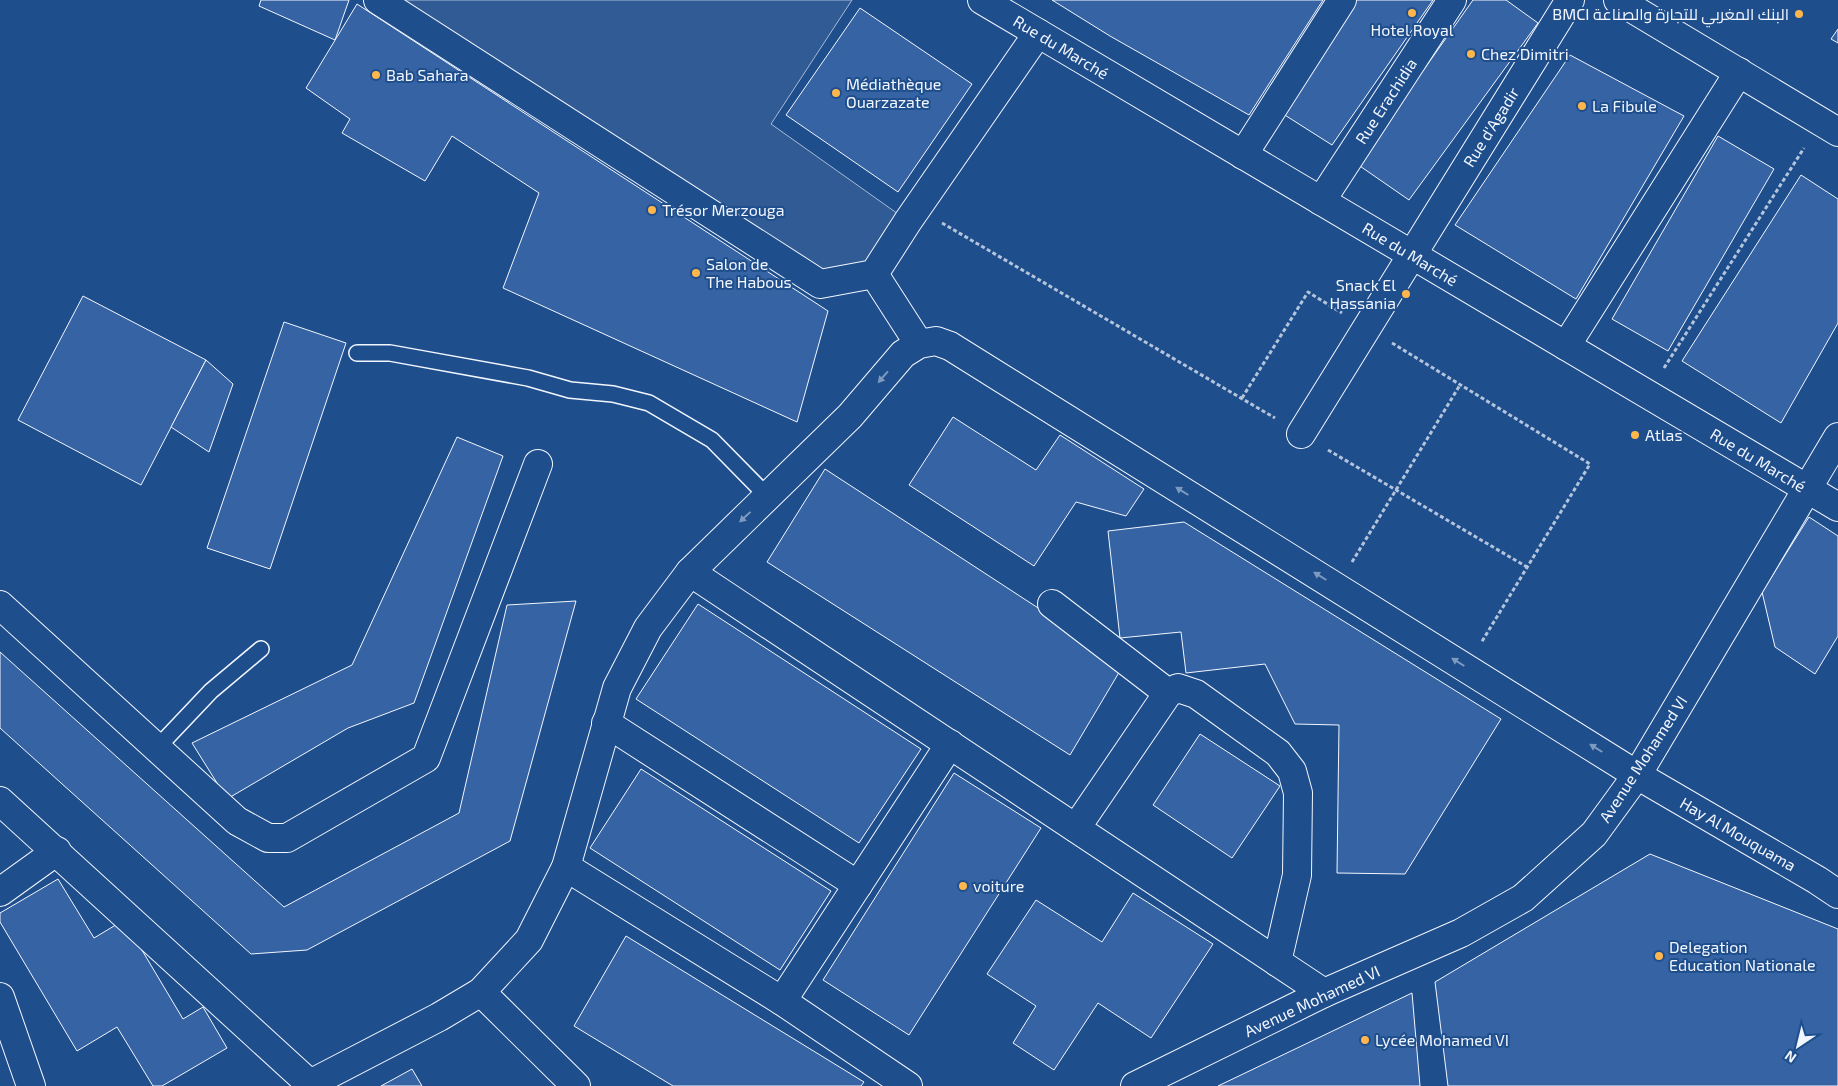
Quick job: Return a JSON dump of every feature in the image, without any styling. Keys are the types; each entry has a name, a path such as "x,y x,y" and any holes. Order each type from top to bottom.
{"street":[{"path":"378,0 820,284 874,274 1038,33"},
{"name":"Rue du Marché","path":"982,0 1838,508"},
{"path":"1243,155 1342,0"},
{"name":"Rue Erachidia","path":"1321,201 1452,0"},
{"name":"Rue d'Agadir","path":"1301,434 1570,0"},
{"path":"1618,0 1829,127"},
{"path":"1566,346 1739,72"},
{"path":"0,802 57,852 309,1085 439,1017 481,992 529,940 566,866 606,723 628,664 648,628 690,572 850,416 903,354 919,344 874,274"},
{"name":"Hay Al Mouquama","path":"919,344 936,342 950,346 1466,666 1637,775 1838,894"},
{"name":"Avenue Mohamed VI","path":"1135,1086 1324,994 1460,933 1523,898 1594,834 1637,775 1809,490 1838,437"},
{"path":"0,604 237,821 268,838 287,838 426,758 538,464"},
{"path":"690,572 1324,994"},
{"path":"1052,604 1168,693"},
{"path":"1076,828 1168,693 1178,688 1196,694 1278,753 1292,772 1298,793 1296,875 1276,962"},
{"path":"606,723 858,885"},
{"path":"782,1001 950,744"},
{"path":"0,892 57,852"},
{"path":"566,866 782,1001 908,1086"},
{"path":"481,992 576,1086"},
{"path":"0,997 30,1086"}],"lane":[{"path":"357,353 390,353 528,378 570,390 613,394 649,403 712,440 767,496"},
{"path":"157,748 211,691 261,649"}],"path":[{"path":"1647,394 1829,127"},
{"path":"918,209 1527,567"},
{"path":"1242,398 1308,292 1590,464 1466,666"},
{"path":"1337,587 1460,385"}],"shaded area":[{"path":"378,0 852,0 771,124 908,221 874,274 820,284"}],"building":[{"path":"261,0 349,0 335,40 259,6"},
{"path":"1052,0 1323,0 1249,115 1110,36"},
{"path":"1355,0 1433,0 1332,145 1280,112"},
{"path":"1473,0 1506,0 1538,23 1409,200 1357,164"},
{"path":"357,4 828,311 797,422 503,288 539,193 452,136 425,181 342,133 350,119 306,88"},
{"path":"860,8 972,84 898,192 786,115"},
{"path":"1838,29 1838,43 1831,39"},
{"path":"1570,55 1684,116 1576,299 1455,225"},
{"path":"1718,136 1774,169 1668,351 1612,319"},
{"path":"1801,175 1838,199 1838,323 1781,423 1682,361"},
{"path":"83,296 206,360 141,485 18,420"},
{"path":"284,322 346,343 270,569 207,548"},
{"path":"206,360 233,384 209,452 171,427"},
{"path":"953,417 1036,470 1060,435 1144,489 1126,516 1076,502 1034,566 909,485"},
{"path":"457,437 503,456 414,703 348,728 227,799 192,743 352,665"},
{"path":"825,469 1124,664 1070,755 767,562"},
{"path":"1809,517 1838,536 1838,636 1815,674 1775,647 1762,592"},
{"path":"1184,522 1501,719 1405,874 1337,873 1339,725 1295,724 1265,664 1186,673 1181,632 1120,638 1108,531"},
{"path":"576,601 510,841 307,950 251,954 0,728 0,652 284,907 459,813 507,605"},
{"path":"698,604 921,749 859,843 636,699"},
{"path":"1200,734 1280,786 1232,858 1153,805"},
{"path":"641,769 831,891 780,970 590,848"},
{"path":"954,773 1041,828 909,1035 823,980"},
{"name":"Delegation Education Nationale","path":"1650,854 1838,929 1838,1086 1448,1086 1435,982"},
{"path":"58,879 94,938 124,920 183,1019 203,1007 227,1048 162,1086 153,1086 117,1027 77,1051 0,922 0,913"},
{"path":"1133,893 1213,944 1151,1038 1098,1003 1054,1070 1013,1043 1036,1006 987,974 1036,900 1102,942"},
{"path":"626,936 864,1082 861,1086 673,1086 574,1026"},
{"name":"Lycée Mohamed VI","path":"1412,993 1420,1086 1218,1086"},
{"path":"412,1069 422,1086 381,1086"}],"place":[{"name":"Hotel Royal","path":"1412,13"},
{"name":"BMCI البنك المغربي للتجارة والصناعة","path":"1799,14"},
{"name":"Chez Dimitri","path":"1471,54"},
{"name":"Bab Sahara","path":"376,75"},
{"name":"Médiathèque Ouarzazate","path":"836,93"},
{"name":"La Fibule","path":"1582,106"},
{"name":"Trésor Merzouga","path":"652,210"},
{"name":"Salon de The Habous","path":"696,273"},
{"name":"Snack El Hassania","path":"1406,294"},
{"name":"Atlas","path":"1635,435"},
{"name":"voiture","path":"963,886"},
{"name":"Delegation Education Nationale","path":"1659,956"},
{"name":"Lycée Mohamed VI","path":"1365,1040"}]}
